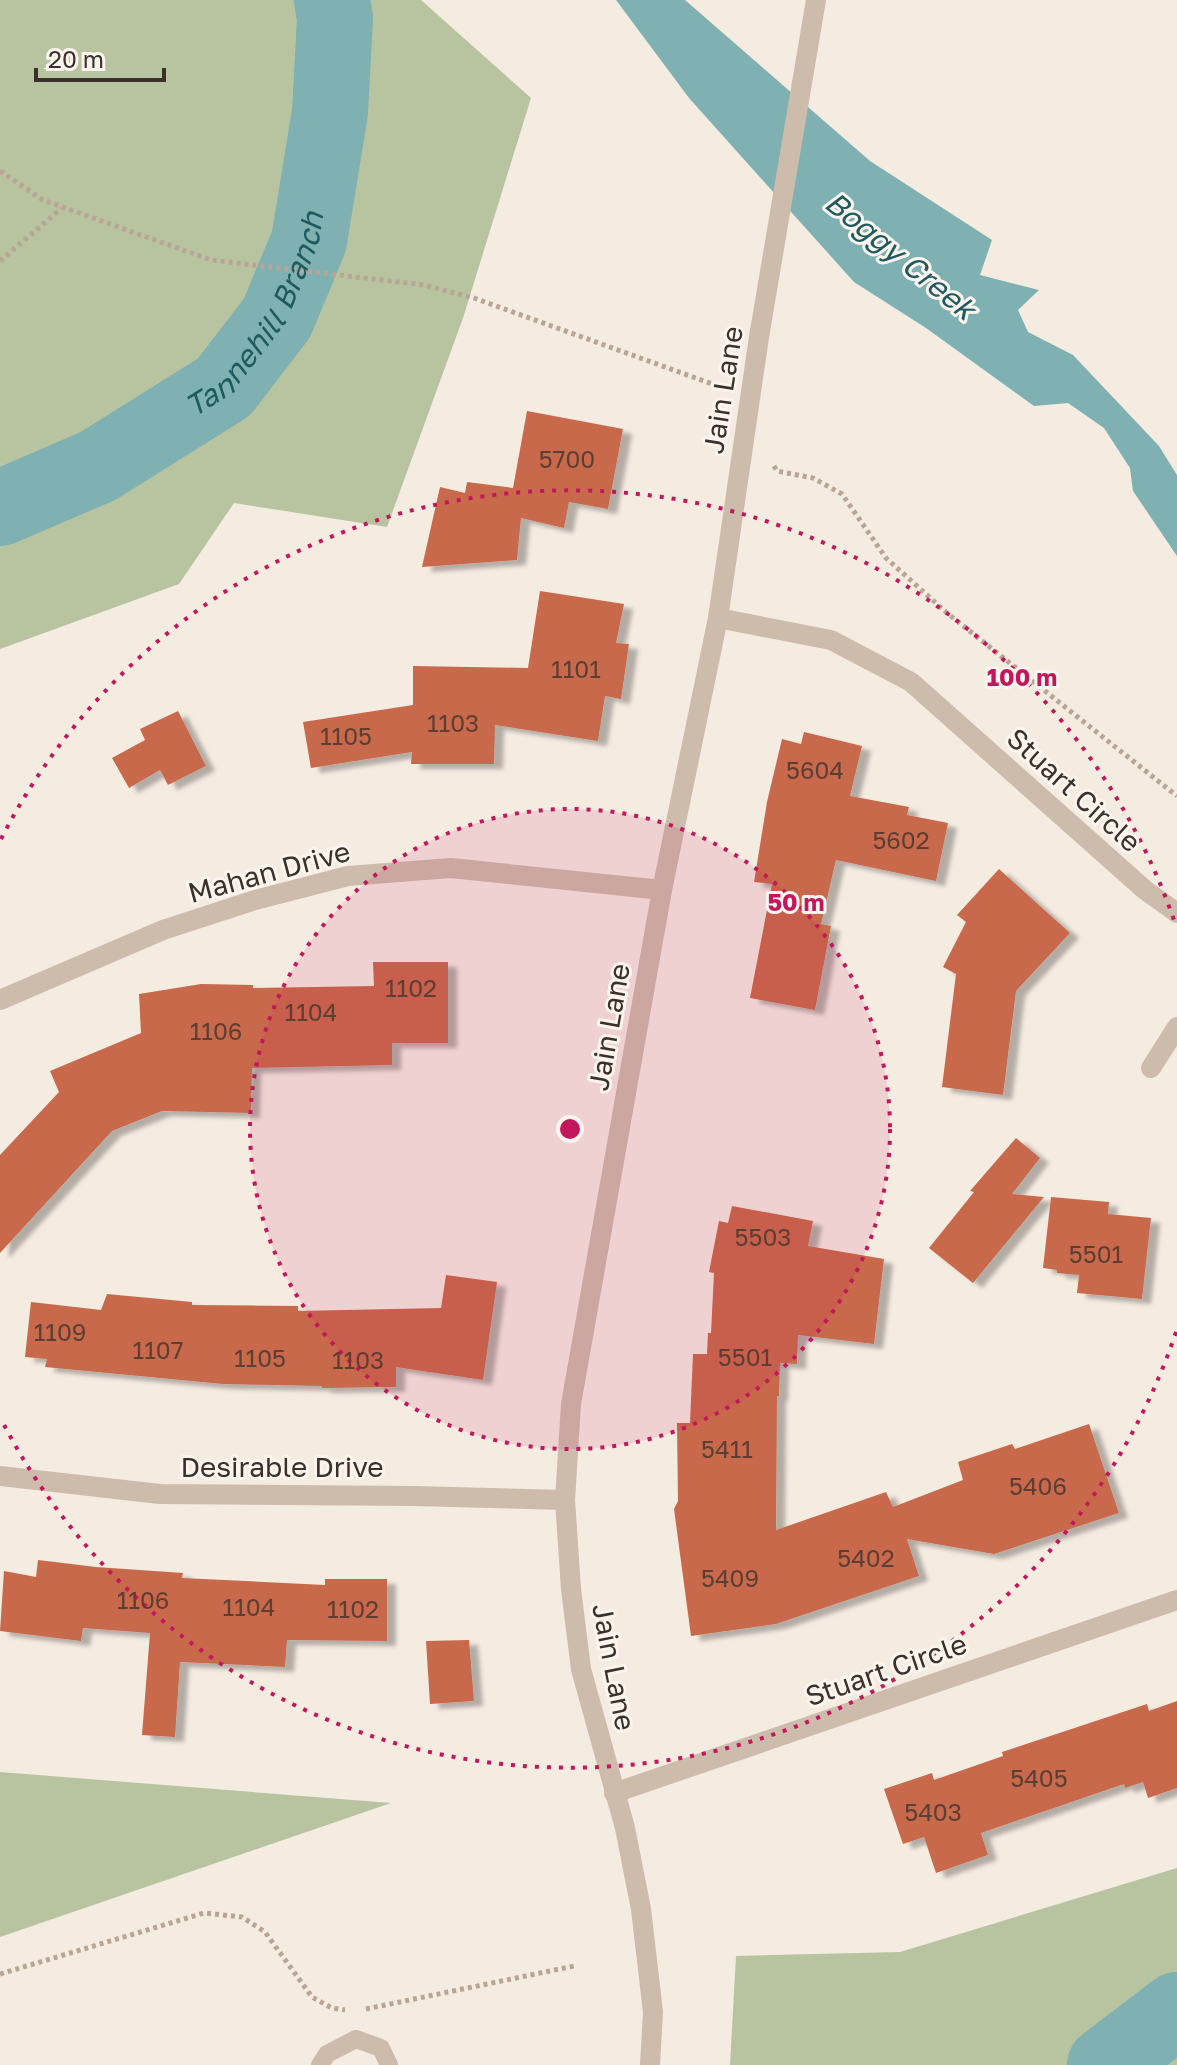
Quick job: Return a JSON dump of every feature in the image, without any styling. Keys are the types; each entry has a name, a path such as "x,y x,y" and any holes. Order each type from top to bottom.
{"street":[{"name":"Jain Lane","path":"650,2065 653,2012 641,1909 625,1828 581,1669 571,1589 565,1500 571,1404 662,890 718,618 759,337 816,0"},
{"name":"Stuart Circle","path":"718,618 831,640 911,682 1145,890 1177,913"},
{"name":"Mahan Drive","path":"0,1000 163,930 255,900 348,876 451,868 662,890"},
{"path":"1151,1068 1177,1027"},
{"name":"Desirable Drive","path":"0,1476 160,1494 565,1500"},
{"name":"Stuart Circle","path":"614,1793 1177,1600"}],"lane":[{"path":"320,2065 327,2054 356,2039 381,2048 389,2065"}],"path":[{"path":"0,171 43,200 211,260 424,285 474,298 715,385"},
{"path":"0,261 63,207"},
{"path":"777,471 813,478 842,494 886,558 926,595 984,645 1177,796"},
{"path":"0,1974 204,1913 242,1917 265,1932 312,1997 332,2008 353,2012 574,1966"}],"green space":[{"path":"0,0 421,0 531,98 463,318 387,527 234,503 179,584 0,649"},
{"path":"0,1772 391,1803 0,1937"},
{"path":"1177,1868 1177,2065 730,2065 736,1956 900,1952"}],"water":[{"name":"Boggy Creek","path":"616,0 685,0 870,161 992,240 980,275 1039,290 1018,310 1028,332 1073,355 1159,446 1177,475 1177,556 1133,491 1130,468 1104,428 1068,403 1034,406 926,328 854,282 689,98"}],"building":[{"path":"527,411 623,429 608,509 569,502 564,528 521,518 517,560 422,567 440,487 465,493 467,482 513,488"},
{"path":"540,591 624,604 616,643 629,644 621,699 605,696 598,741 495,725 494,764 411,764 412,752 311,768 303,722 413,705 413,666 528,668"},
{"path":"178,711 206,766 168,785 160,770 129,788 112,758 145,740 140,729"},
{"path":"804,732 862,746 850,796 909,807 907,815 948,823 936,881 836,860 821,924 831,926 815,1010 750,998 772,884 754,882 767,802 782,739 801,744"},
{"path":"999,869 1070,933 1016,991 1003,1095 942,1087 956,974 943,967 966,922 957,915"},
{"path":"373,962 448,962 448,1043 392,1043 392,1065 252,1068 251,1113 162,1111 112,1131 0,1253 0,1155 59,1092 50,1071 141,1033 139,994 201,984 253,985 253,988 374,986"},
{"path":"1016,1138 1040,1158 1012,1194 1044,1197 973,1283 929,1248 974,1192 970,1191"},
{"path":"1051,1197 1109,1202 1108,1214 1151,1218 1142,1299 1077,1293 1079,1275 1043,1268"},
{"path":"732,1206 813,1221 808,1246 884,1259 874,1344 798,1335 797,1364 780,1363 776,1530 886,1492 893,1507 963,1480 958,1462 1012,1444 1015,1449 1089,1424 1119,1513 994,1554 907,1539 919,1576 776,1624 691,1636 674,1509 678,1501 677,1423 690,1423 693,1354 707,1354 714,1273 709,1272 719,1221 728,1223"},
{"path":"446,1275 497,1282 483,1380 396,1367 396,1387 223,1384 45,1367 47,1359 25,1357 31,1302 101,1310 107,1294 192,1302 192,1305 298,1306 298,1311 441,1308"},
{"path":"38,1560 183,1573 182,1578 325,1585 325,1579 387,1579 387,1641 287,1640 285,1667 180,1662 175,1737 142,1735 150,1633 83,1628 81,1641 0,1631 4,1571 36,1577"},
{"path":"469,1640 474,1701 430,1704 426,1641"},
{"path":"1177,1701 1177,1788 1148,1798 1143,1782 1125,1788 1124,1784 981,1833 988,1855 936,1873 924,1837 903,1844 884,1789 932,1773 934,1780 1003,1756 1002,1752 1147,1704 1149,1711"}],"waterway":[{"name":"Tannehill Branch","path":"0,508 98,466 224,387 277,318 309,241 330,112 335,18 332,0"},
{"path":"1105,2065 1177,2010"}]}
